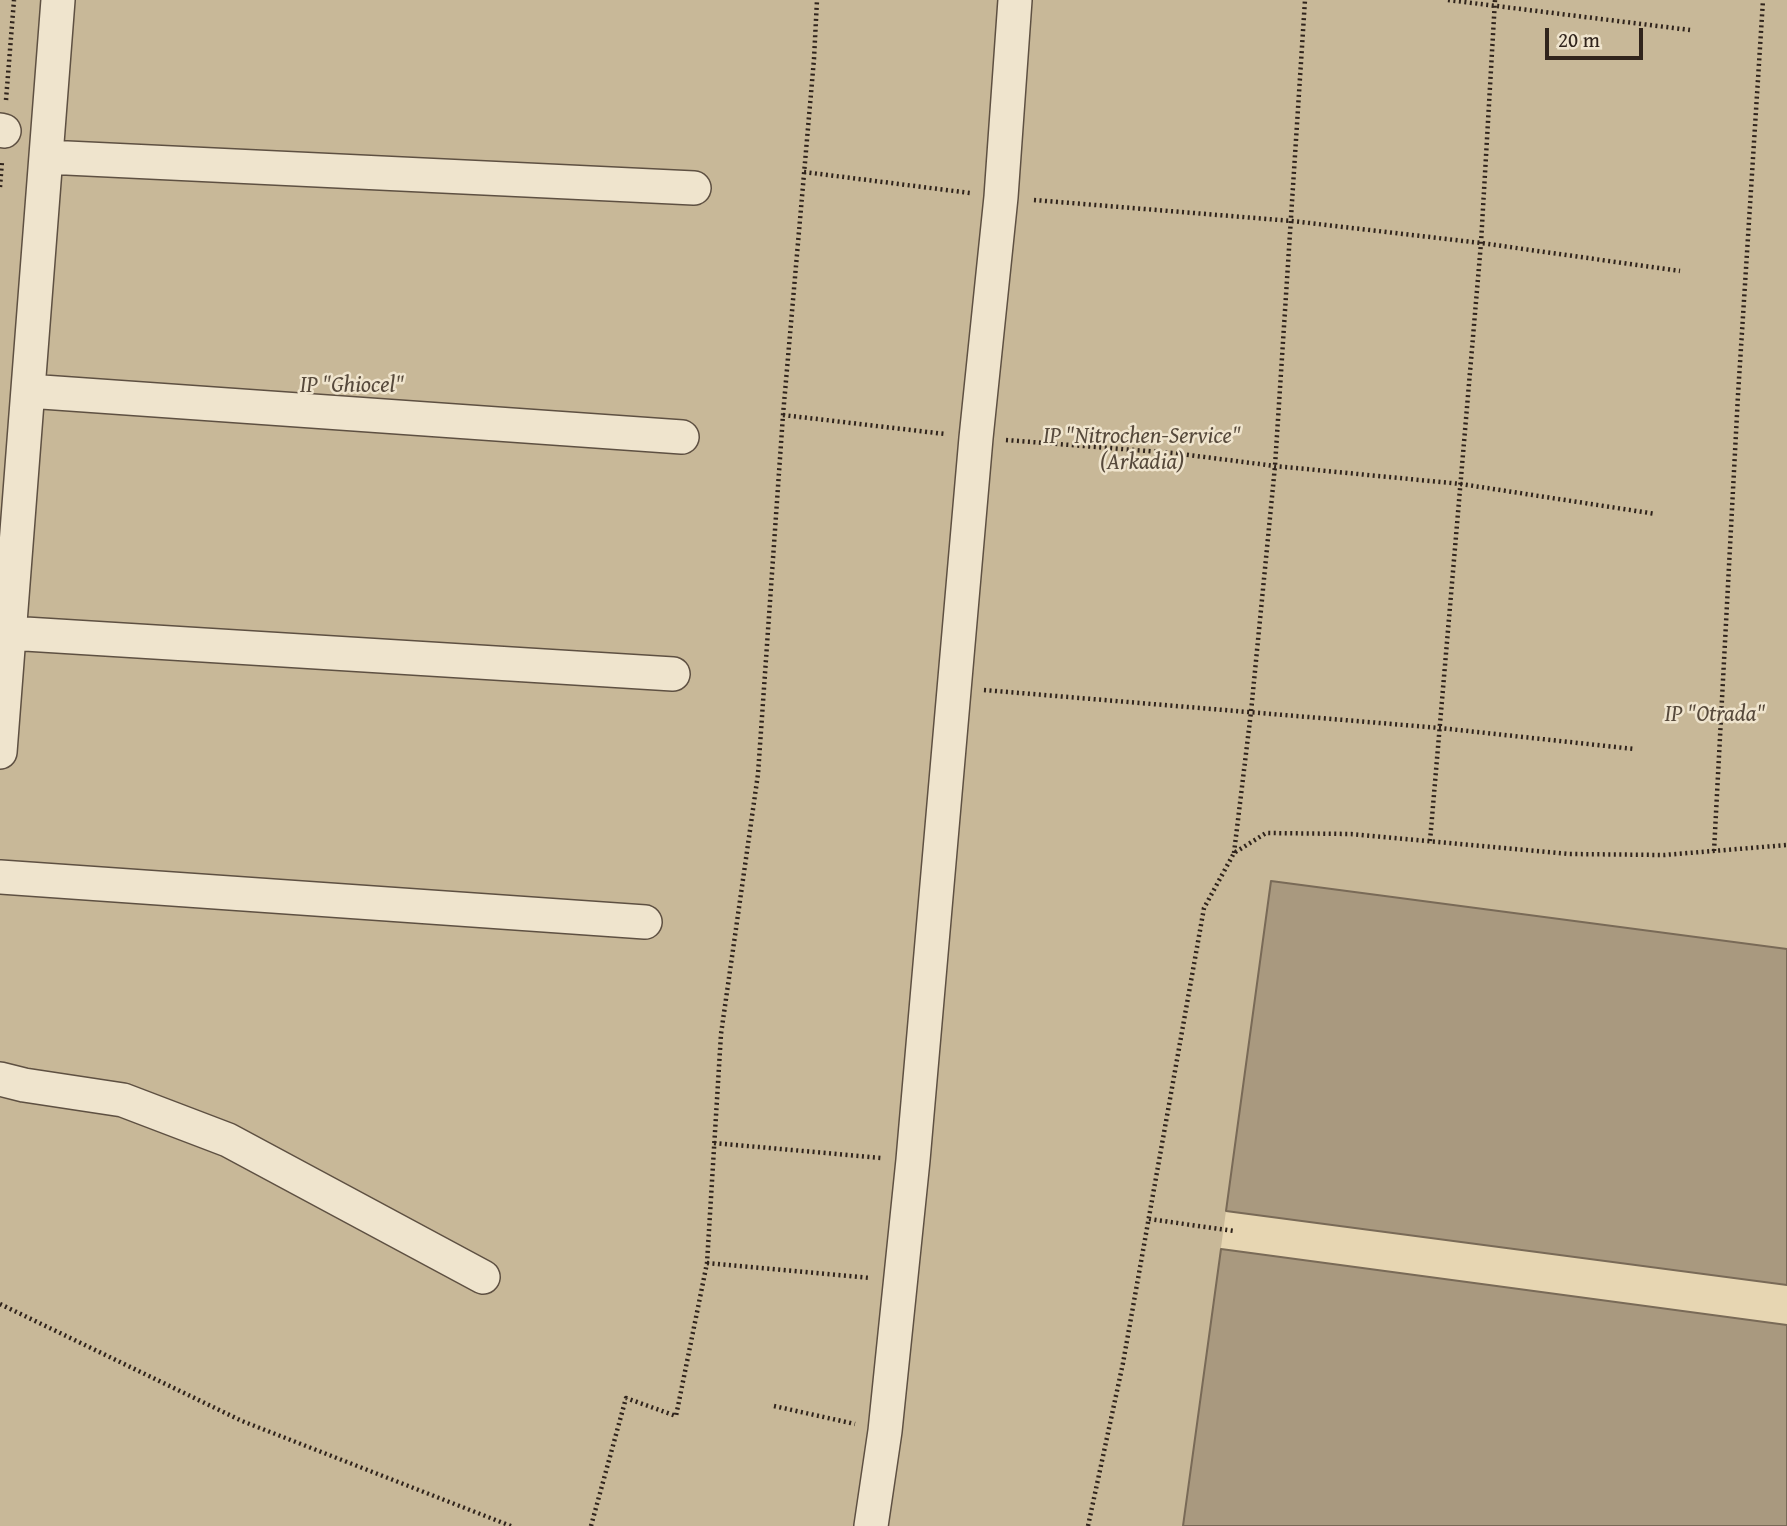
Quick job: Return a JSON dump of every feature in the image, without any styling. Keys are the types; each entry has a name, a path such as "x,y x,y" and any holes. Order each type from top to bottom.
{"street":[{"path":"0,752 58,0"},
{"path":"871,1526 885,1431 913,1160 976,438 1001,197 1015,0"},
{"path":"46,157 694,188"},
{"path":"28,391 682,437"},
{"path":"9,633 673,674"},
{"path":"0,877 645,922"},
{"path":"0,1079 123,1100 228,1140 483,1277"}],"path":[{"path":"0,187 2,131 14,0"},
{"path":"591,1526 626,1398 676,1416 707,1263 721,1034 758,774 782,415 817,0"},
{"path":"1088,1526 1123,1363 1204,908 1234,853 1275,466 1305,0"},
{"path":"1448,0 1690,30"},
{"path":"1430,841 1482,243 1495,0"},
{"path":"1714,851 1738,395 1763,0"},
{"path":"804,172 1001,197 1292,221 1482,243 1680,271"},
{"path":"782,415 976,438 1173,453 1461,484 1656,514"},
{"path":"956,687 1440,728 1634,749"},
{"path":"1234,853 1266,833 1351,834 1569,854 1664,855 1787,845"},
{"path":"714,1143 913,1160"},
{"path":"1149,1220 1234,1231"},
{"path":"707,1263 900,1281"},
{"path":"0,1304 242,1421 510,1526"},
{"path":"774,1406 885,1431"}],"green space":[{"path":"0,0 1787,0 1787,949 1271,881 1183,1526 0,1526"}],"shaded area":[{"path":"1271,881 1787,949 1787,1285 1226,1211"},
{"path":"1221,1249 1787,1325 1787,1526 1183,1526"}],"park label":[{"name":"IP \"Ghiocel\"","path":"352,386"},
{"name":"IP \"Nitrochen-Service\" (Arkadia)","path":"1142,450"},
{"name":"IP \"Otrada\"","path":"1715,715"}]}
